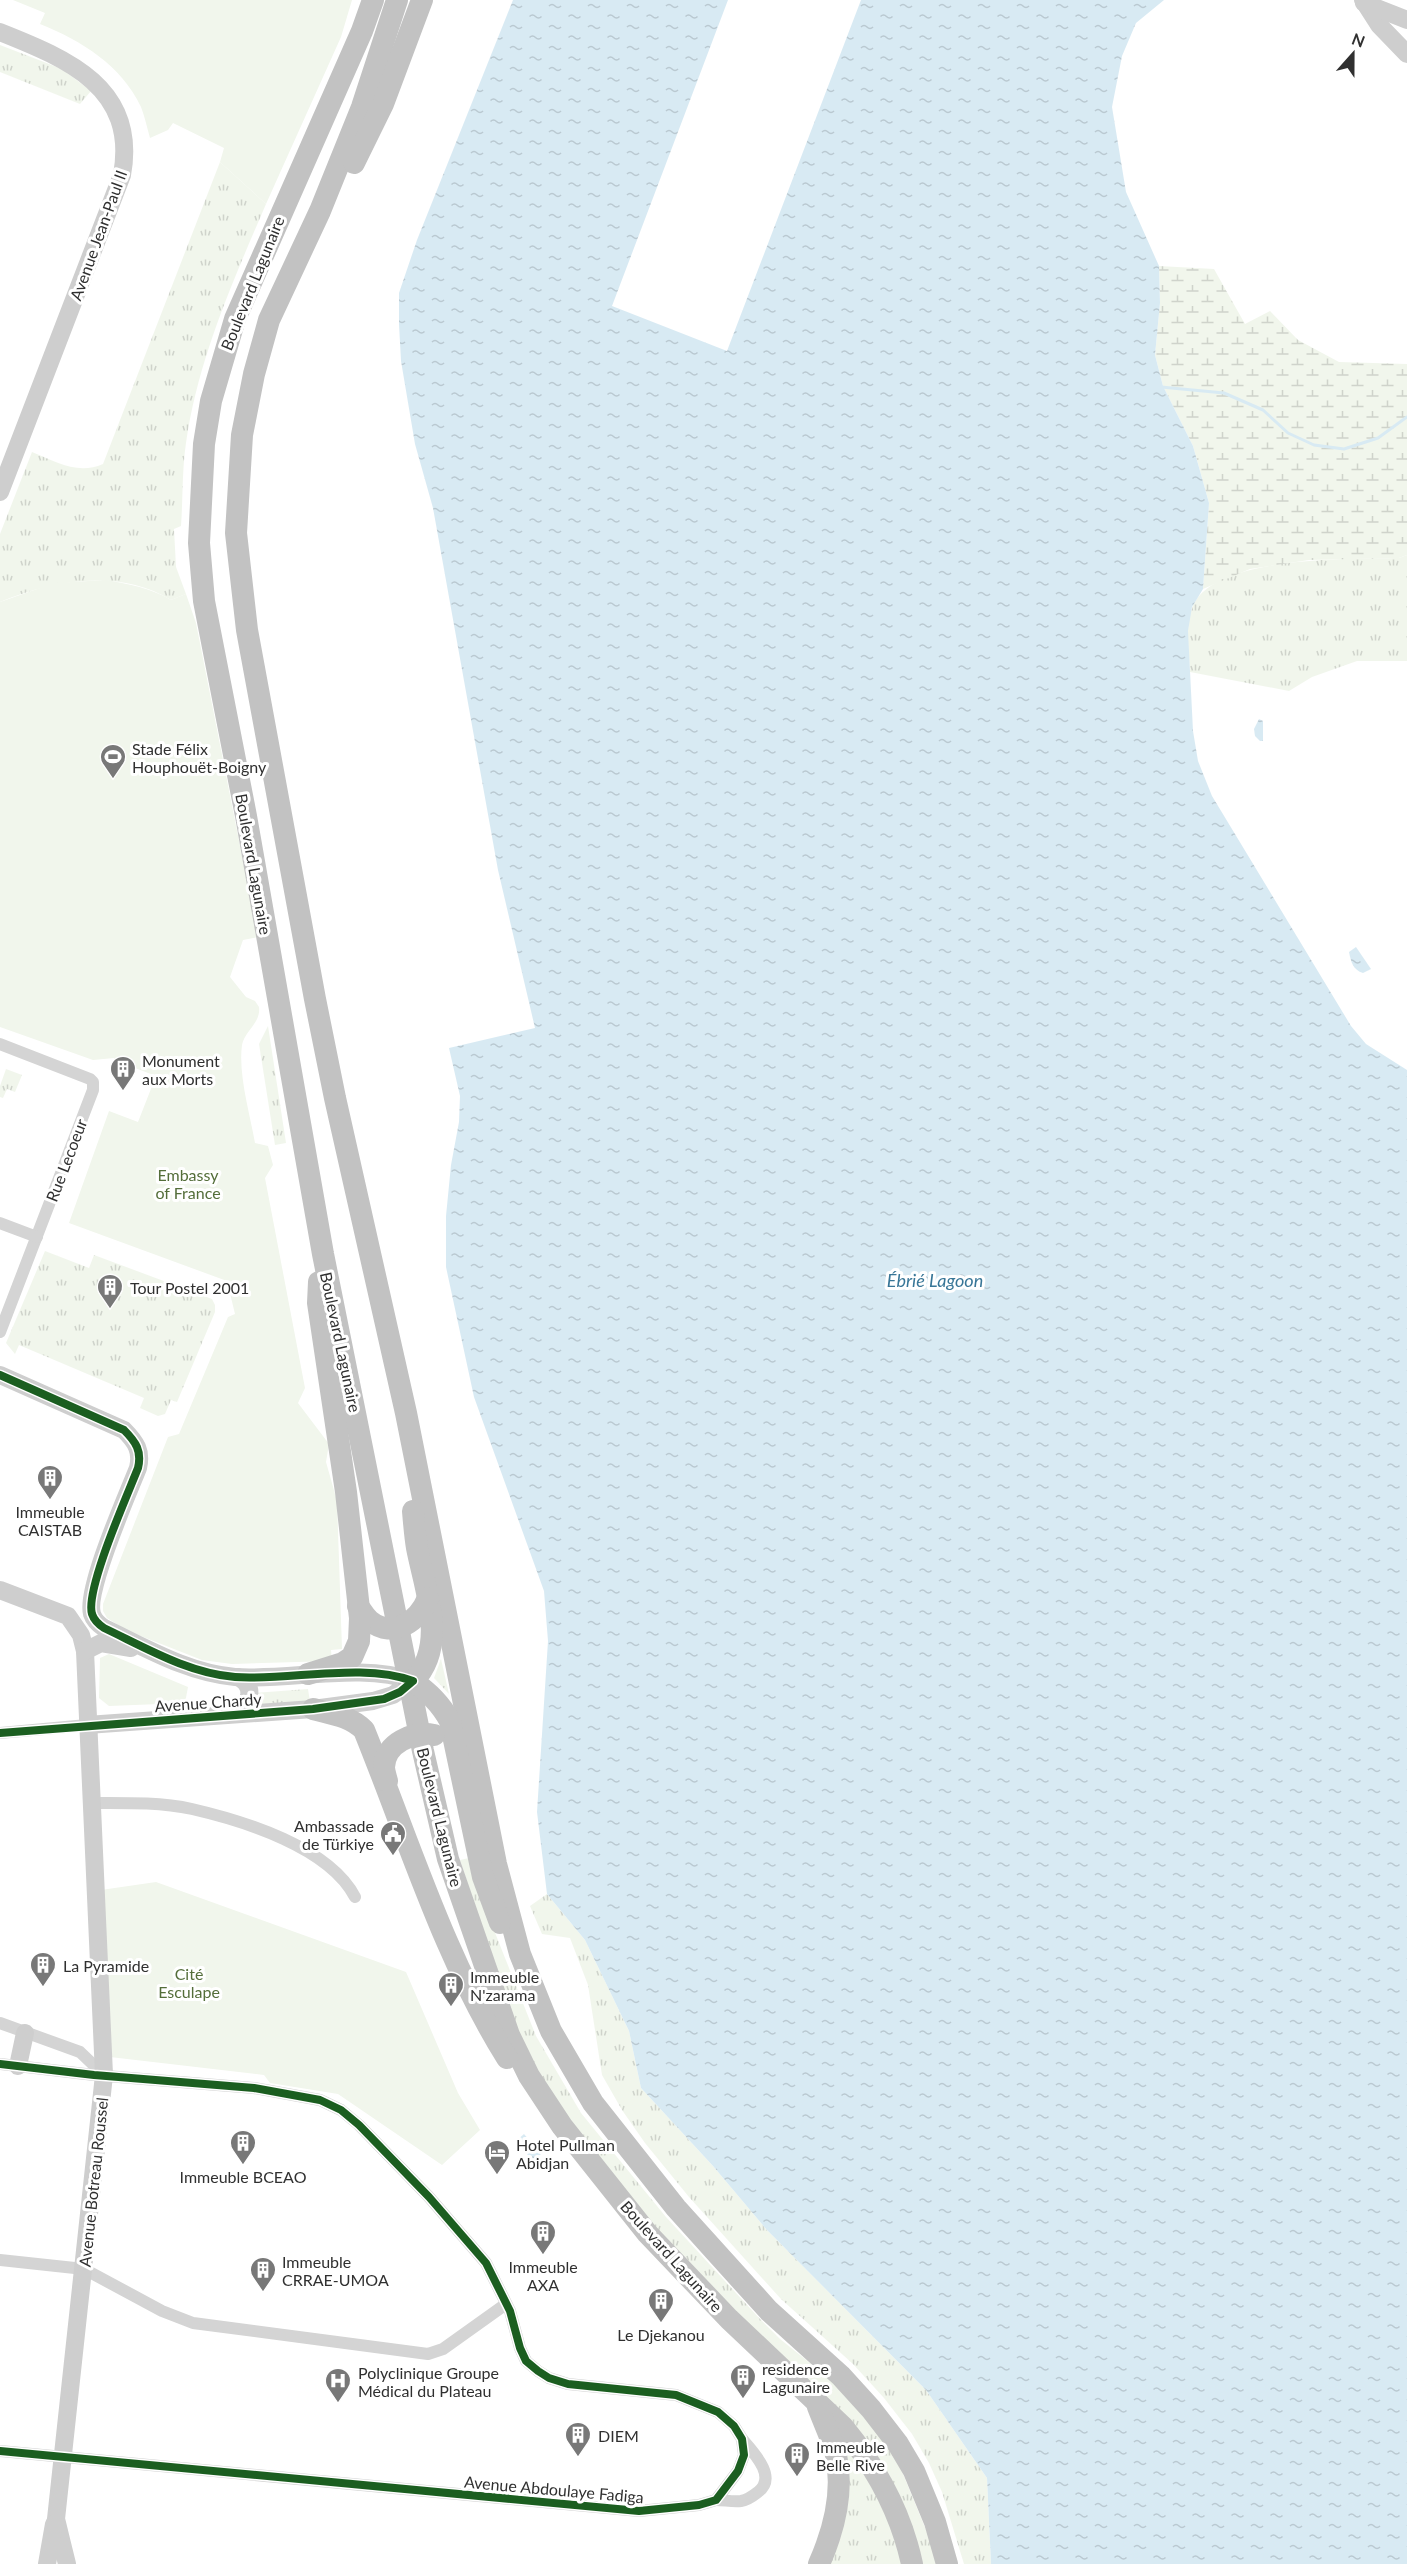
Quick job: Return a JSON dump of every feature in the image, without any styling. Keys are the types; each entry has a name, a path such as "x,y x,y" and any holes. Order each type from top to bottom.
{"highway":[{"name":"Boulevard Lagunaire","path":"373,0 362,31 235,318 221,360 204,444 199,532 204,601 246,816 323,1254 436,1805 448,1859 487,1974 509,2035 529,2076 562,2126 647,2233 729,2319 815,2400 858,2445 885,2488 896,2512 912,2564"},
{"name":"Boulevard Lagunaire","path":"397,0 362,107 320,211 269,320 254,374 242,435 236,533 247,630 309,968 335,1098 406,1413 449,1619 496,1864 520,1954 551,2031 592,2103 676,2208 769,2311 841,2376 898,2444 927,2498 947,2564"},
{"path":"320,211 352,166 383,104 422,0"},
{"path":"308,1674 328,1669 352,1657 359,1641 358,1606 346,1492 318,1303 323,1254"},
{"path":"406,1413 410,1488 432,1633 430,1649 421,1674 413,1682 431,1695 442,1707 450,1721 471,1828 488,1894 496,1916 520,1954"},
{"path":"358,1606 369,1621 376,1625 398,1627 417,1618 428,1598"},
{"path":"313,1708 344,1716 364,1731 426,1891 467,1988 495,2038 522,2082 567,2145 647,2233"},
{"path":"390,1796 384,1768 391,1751 406,1737 424,1734 439,1736 459,1758"},
{"path":"815,2400 836,2455 839,2485 831,2538 819,2564"}],"street":[{"path":"1357,0 1407,20"},
{"path":"1363,0 1379,25 1407,54"},
{"name":"Avenue Jean-Paul II","path":"0,32 66,60 92,80 106,94 116,113 125,141 126,155 123,175 0,492"},
{"name":"Rue Lecoeur","path":"0,1332 93,1090 93,1082 76,1072 1,1048"},
{"path":"0,1223 36,1237"},
{"path":"0,1375 124,1430 141,1455 92,1589 80,1610 68,1616"},
{"path":"92,1589 92,1613 96,1622 161,1656 196,1670 238,1677 308,1674 391,1675 413,1682"},
{"path":"0,1590 68,1616 81,1635 85,1651 101,1643 161,1656"},
{"name":"Avenue Botreau Roussel","path":"67,2564 56,2519 104,2075 90,1803 85,1651"},
{"path":"238,1677 249,1686 250,1695 247,1704 238,1713"},
{"name":"Avenue Chardy","path":"0,1733 313,1708 384,1699 400,1692 413,1682"},
{"path":"90,1803 141,1804 191,1809 272,1834 331,1866 348,1883 355,1897"},
{"path":"0,2023 80,2052 104,2075"},
{"path":"25,2033 9,2065 254,2088 320,2100 341,2110 359,2125 472,2244 486,2263 506,2304 526,2361 549,2378 568,2384 676,2396 718,2412 734,2426 742,2439 744,2456 738,2471 716,2500"},
{"path":"0,2260 84,2269 162,2311 194,2323 428,2354 443,2349 506,2304"},
{"name":"Avenue Abdoulaye Fadiga","path":"0,2451 639,2511 699,2505 716,2500 741,2501 751,2497 763,2488 766,2477 758,2457 742,2439"},
{"path":"47,2564 56,2519"}],"green space":[{"path":"13,0 352,0 341,37 266,204 220,162 224,148 173,123 168,130 150,138 141,107 123,79 99,56 71,38 40,24 45,13"},
{"path":"0,45 62,69 91,91 80,104 0,72"},
{"path":"220,162 266,204 218,321 192,412 185,453 181,526 174,529 176,567 186,594 171,600 151,590 130,584 86,581 42,588 0,602 0,534 32,452 76,468 103,464"},
{"path":"1159,266 1214,269 1245,324 1270,311 1298,340 1339,362 1407,364 1407,555 1399,558 1309,560 1250,569 1203,589 1209,503 1193,446 1163,386 1155,355 1160,303"},
{"path":"1407,555 1407,661 1357,661 1312,677 1289,691 1190,672 1188,631 1192,608 1204,591 1226,578 1253,569 1285,564 1318,560 1399,558"},
{"name":"Embassy of France","path":"106,580 148,589 171,600 186,594 196,623 258,937 243,940 230,977 246,997 255,1001 259,1007 258,1018 242,1045 243,1081 255,1143 268,1146 273,1165 265,1178 305,1388 298,1403 329,1444 326,1462 337,1501 342,1649 331,1650 332,1661 232,1664 202,1660 128,1631 107,1618 103,1611 103,1604 168,1437 179,1434 228,1317 235,1314 227,1281 69,1223 109,1111 138,1122 156,1076 114,1060 114,1058 93,1060 0,1027 0,602 54,583"},
{"path":"268,1026 286,1143 275,1145 259,1044"},
{"path":"6,1069 22,1075 15,1092 7,1089 3,1098 0,1097 0,1086"},
{"path":"45,1251 89,1268 94,1255 212,1299 215,1312 177,1402 171,1400 165,1414 158,1416 140,1408 144,1398 19,1345 15,1354 6,1343"},
{"path":"109,1654 188,1687 185,1703 109,1706 99,1698 100,1658"},
{"path":"441,1659 449,1694 434,1678"},
{"path":"308,1689 310,1702 254,1706 253,1693"},
{"path":"469,1858 484,1905 536,2036 581,2113 666,2217 760,2319 780,2339 835,2383 892,2447 940,2564 827,2564 842,2453 737,2312 655,2227 570,2120 538,2071 516,2030 460,1860"},
{"name":"Cité Esculape","path":"156,1882 406,1972 458,2093 480,2130 442,2165 338,2094 270,2083 264,2075 110,2057 101,1890"},
{"path":"547,1894 585,1940 629,2031 641,2088 713,2166 766,2229 926,2390 987,2478 991,2564 964,2564 942,2492 929,2463 912,2434 884,2398 853,2364 781,2299 689,2197 645,2143 622,2110 602,2075 588,1985 570,1938 542,1934 530,1906"}],"water":[{"name":"Ébrié Lagoon","path":"513,0 728,0 612,306 727,351 861,0 1164,0 1136,23 1122,56 1112,107 1126,192 1159,266 1160,303 1155,355 1163,386 1193,446 1209,503 1203,589 1192,607 1188,631 1193,731 1198,761 1212,796 1351,1026 1366,1044 1407,1070 1407,2564 991,2564 987,2478 926,2390 766,2229 713,2166 641,2088 629,2031 585,1940 547,1894 537,1812 548,1641 544,1591 474,1397 446,1267 446,1216 451,1165 459,1122 460,1096 449,1048 535,1028 498,870 433,508 415,444 401,361 399,324 399,293 417,240"},
{"path":"1259,719 1263,721 1263,741 1255,736 1254,729"},
{"path":"1356,947 1371,969 1363,973 1355,968 1349,952"},
{"path":"524,2134 541,2154 533,2161 516,2141"}],"waterway":[{"path":"1161,387 1224,393 1263,410 1288,433 1314,445 1344,449 1378,438 1407,417"}],"cycle path":[{"path":"0,1375 124,1430 137,1447 138,1468 108,1542 95,1585 92,1614 102,1626 184,1665 218,1675 256,1678 349,1672 393,1676 413,1681 400,1692 384,1699 313,1709 0,1733"},
{"path":"0,2064 94,2075 254,2088 320,2100 341,2110 359,2125 429,2197 486,2263 510,2311 526,2361 549,2378 568,2384 676,2395 718,2412 734,2426 742,2439 744,2455 738,2471 716,2500 699,2505 639,2511 0,2451"}],"place":[{"name":"Stade Félix Houphouët-Boigny","path":"113,780"},
{"name":"Monument aux Morts","path":"123,1092"},
{"name":"Tour Postel 2001","path":"110,1310"},
{"name":"Immeuble CAISTAB","path":"50,1501"},
{"name":"Ambassade de Türkiye","path":"393,1857"},
{"name":"La Pyramide","path":"43,1988"},
{"name":"Immeuble N'zarama","path":"451,2008"},
{"name":"Immeuble BCEAO","path":"243,2166"},
{"name":"Hotel Pullman Abidjan","path":"497,2176"},
{"name":"Immeuble AXA","path":"543,2256"},
{"name":"Immeuble CRRAE-UMOA","path":"263,2293"},
{"name":"Le Djekanou","path":"661,2324"},
{"name":"residence Lagunaire","path":"743,2400"},
{"name":"Polyclinique Groupe Médical du Plateau","path":"338,2404"},
{"name":"DIEM","path":"578,2458"},
{"name":"Immeuble Belle Rive","path":"797,2478"}]}
